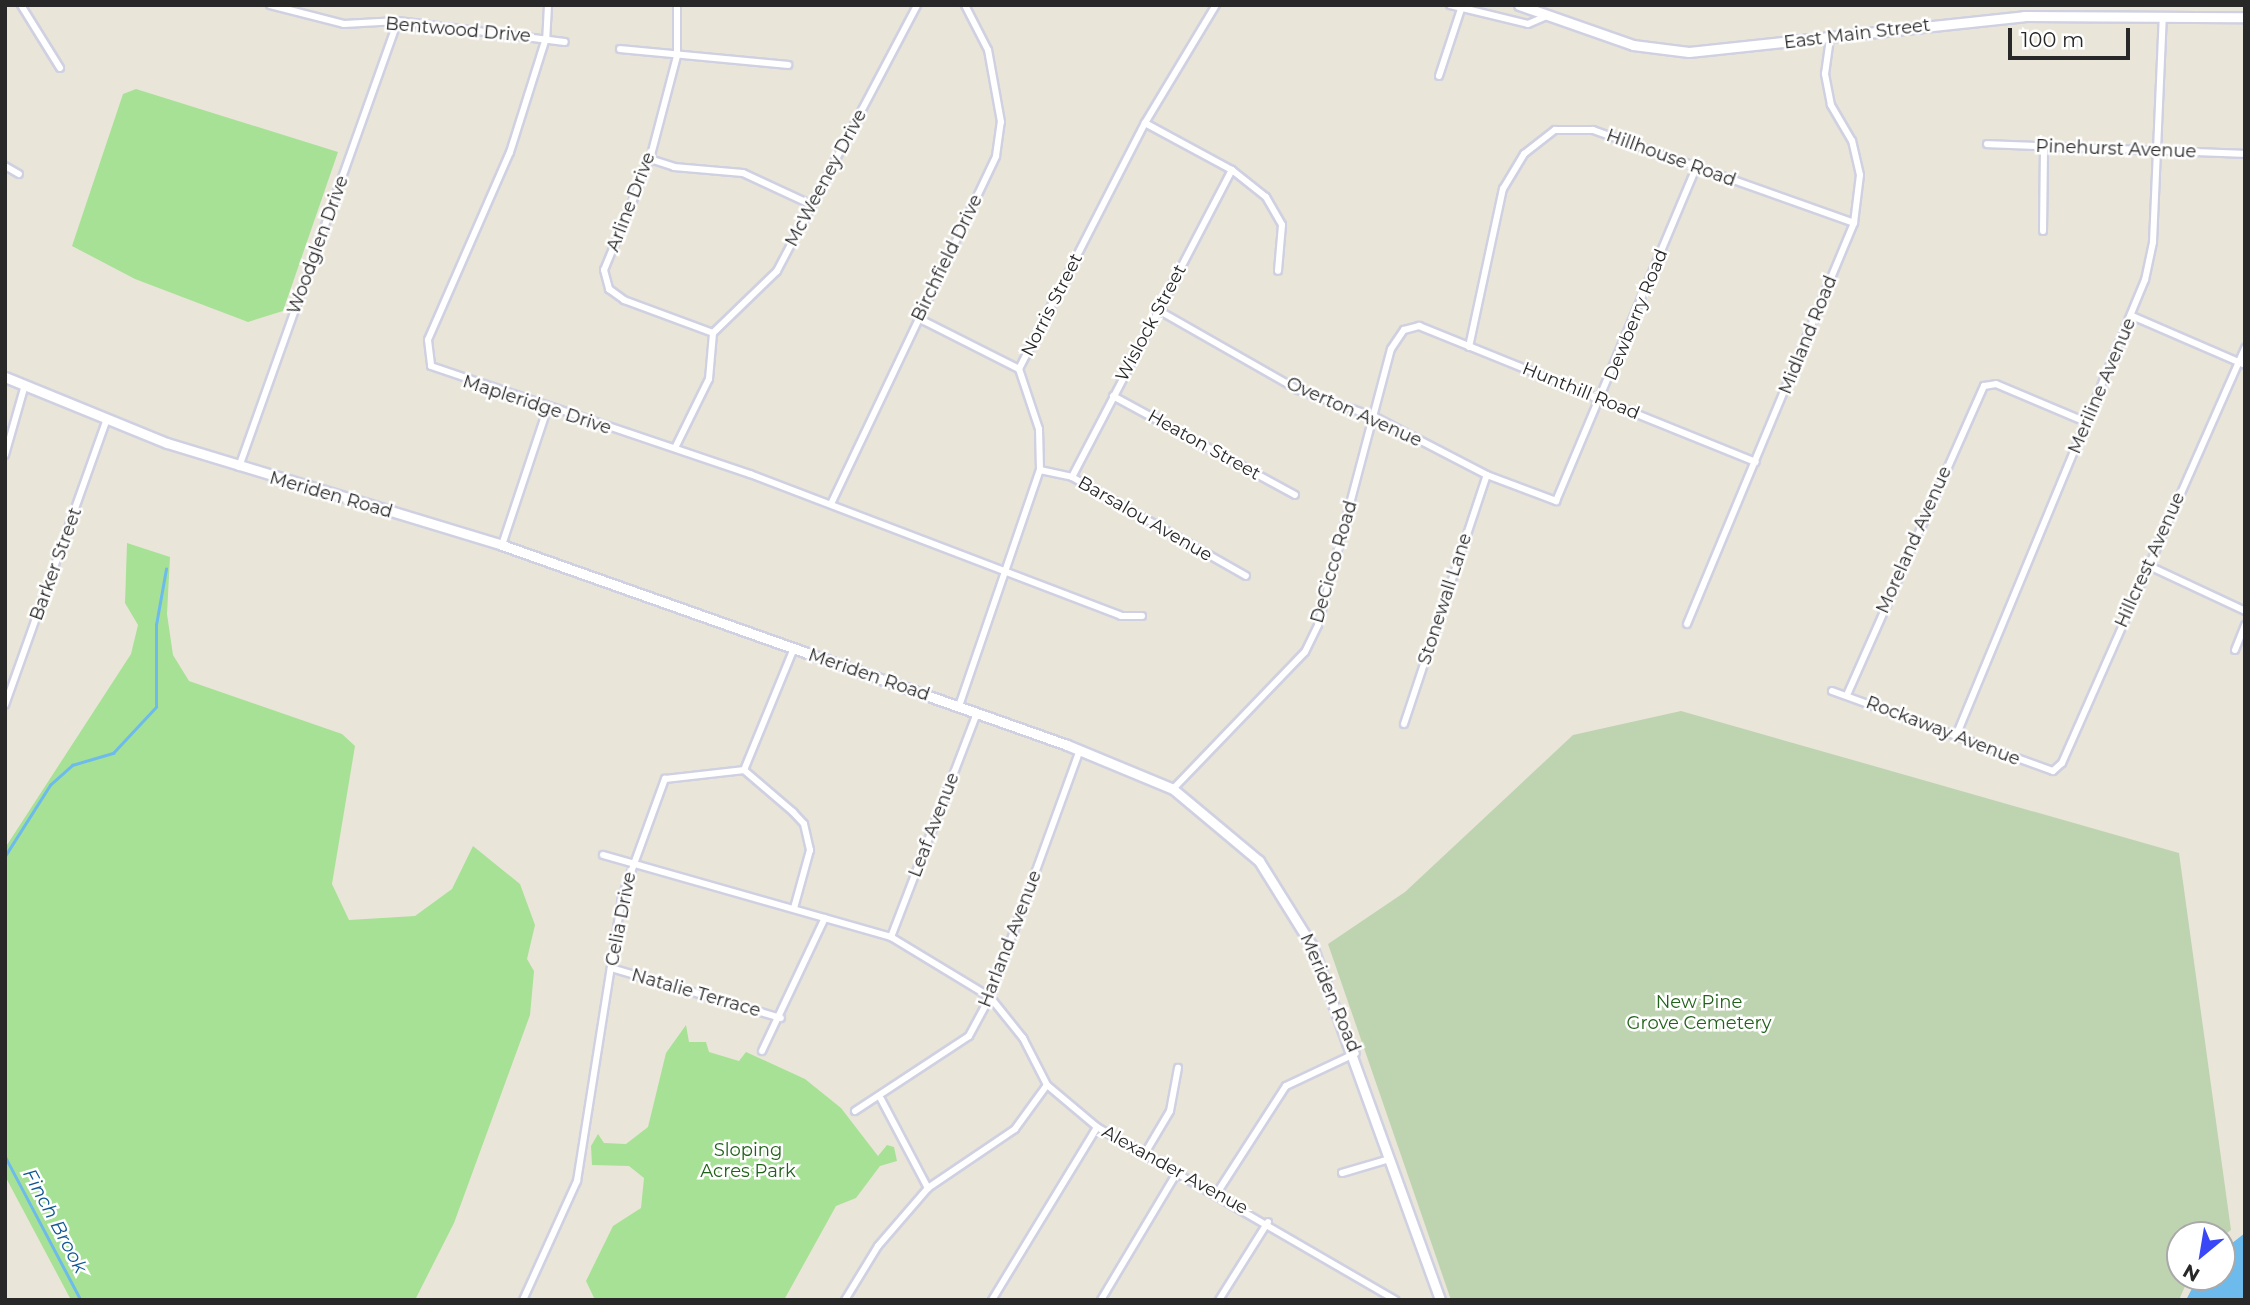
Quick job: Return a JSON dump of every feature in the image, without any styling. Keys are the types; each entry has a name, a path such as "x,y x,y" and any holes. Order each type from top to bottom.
{"main road":[{"name":"East Main Street","path":"1519,5 1633,45 1684,52 2024,16 2245,17"},
{"name":"Meriden Road","path":"5,377 106,422 239,468 502,545 959,706 1080,750 1173,789 1226,829 1269,874 1312,946 1356,1053 1440,1300"}],"street":[{"path":"21,5 60,68"},
{"name":"Bentwood Drive","path":"270,5 344,24 398,21 565,42"},
{"name":"Mapleridge Drive","path":"548,5 546,38 510,152 426,348 431,366 446,376 547,410 675,448 831,504 913,541 1006,571 1121,616 1142,616"},
{"name":"Arline Drive","path":"677,5 677,56 650,159 604,270 609,289 713,333"},
{"name":"McWeeney Drive","path":"713,333 777,271 917,5"},
{"name":"Birchfield Drive","path":"831,504 996,156 1001,122 988,50 965,5"},
{"name":"Norris Street","path":"959,706 1040,470 1039,429 1019,369 1145,123 1216,5"},
{"path":"1450,5 1528,24 1547,16"},
{"path":"1439,76 1461,9"},
{"name":"Meriline Avenue","path":"1956,736 2132,316 2153,243 2163,16"},
{"name":"Woodglen Drive","path":"239,468 398,21"},
{"name":"Midland Road","path":"1686,624 1854,223 1860,175 1852,141 1831,105 1825,74 1830,37"},
{"path":"620,49 788,65"},
{"path":"1145,123 1232,170 1266,197 1282,225 1278,271"},
{"name":"Hillhouse Road","path":"1469,346 1503,189 1524,154 1556,130 1593,130 1854,223"},
{"name":"Pinehurst Avenue","path":"1987,144 2245,154"},
{"path":"2043,231 2044,146"},
{"path":"650,159 674,167 743,173 812,205"},
{"path":"5,166 19,174"},
{"name":"Dewberry Road","path":"1556,500 1601,400 1696,168"},
{"name":"Wislock Street","path":"1072,477 1232,170"},
{"name":"Overton Avenue","path":"1158,310 1298,390 1374,416 1487,475 1556,500"},
{"path":"2132,316 2242,363"},
{"path":"918,318 1019,369"},
{"name":"Hunthill Road","path":"1404,330 1419,326 1756,462"},
{"name":"DeCicco Road","path":"1173,789 1305,652 1391,349 1404,330"},
{"path":"675,448 709,379 713,333"},
{"name":"Hillcrest Avenue","path":"2053,771 2062,763 2147,565 2242,363 2245,348"},
{"name":"Moreland Avenue","path":"1847,695 1984,386 1996,384 2086,422"},
{"path":"5,454 25,385"},
{"name":"Heaton Street","path":"1113,396 1295,495"},
{"path":"502,545 547,410"},
{"name":"Barker Street","path":"5,705 106,422"},
{"name":"Barsalou Avenue","path":"1040,470 1072,477 1246,576"},
{"name":"Stonewall Lane","path":"1404,724 1487,475"},
{"path":"2147,565 2245,611"},
{"path":"2235,650 2245,625"},
{"path":"794,648 744,770 793,812 810,838 794,908"},
{"name":"Rockaway Avenue","path":"1832,691 2053,771"},
{"name":"Leaf Avenue","path":"891,937 977,713"},
{"name":"Harland Avenue","path":"855,1111 881,1099 969,1036 990,997 1080,750"},
{"name":"Celia Drive","path":"523,1300 578,1181 611,968 632,863 665,779 744,770"},
{"name":"Alexander Avenue","path":"603,855 891,937 990,997 1023,1038 1047,1085 1097,1127 1176,1174 1217,1193 1268,1222 1395,1300"},
{"path":"762,1051 781,1018 825,918"},
{"name":"Natalie Terrace","path":"611,968 781,1018"},
{"path":"1217,1193 1286,1086 1356,1053"},
{"path":"1144,1155 1170,1111 1178,1068"},
{"path":"845,1300 871,1256 928,1188 1015,1129 1047,1085"},
{"path":"881,1099 928,1188"},
{"path":"992,1300 1097,1127"},
{"path":"1342,1173 1390,1159"},
{"path":"1101,1300 1176,1174"},
{"path":"1219,1300 1268,1222"}],"green space":[{"path":"136,89 338,152 283,311 248,322 135,279 72,246 123,94"},
{"path":"127,543 170,557 167,614 173,655 189,681 342,734 355,746 332,884 349,920 415,916 452,889 473,846 520,884 535,925 527,959 534,971 530,1015 454,1223 415,1300 71,1300 5,1176 5,848 131,654 138,625 125,603"},
{"name":"New Pine Grove Cemetery","path":"1681,711 2179,853 2230,1221 2166,1221 2166,1291 2183,1291 2179,1300 1451,1300 1328,944 1405,892 1573,735"},
{"name":"Sloping Acres Park","path":"686,1025 689,1042 706,1042 709,1052 739,1061 746,1052 805,1079 841,1108 878,1156 887,1145 894,1147 897,1161 880,1166 856,1198 836,1206 784,1300 595,1300 586,1281 613,1226 641,1208 644,1178 629,1166 592,1165 591,1146 598,1134 604,1143 626,1144 648,1127 666,1053"}],"water":[{"path":"2245,1233 2245,1300 2186,1300 2191,1291 2236,1291 2236,1240"}],"waterway":[{"name":"Finch Brook","path":"5,856 50,785 72,765 113,753 156,707 156,625 166,569"},
{"name":"Finch Brook","path":"5,1156 81,1300"}]}
